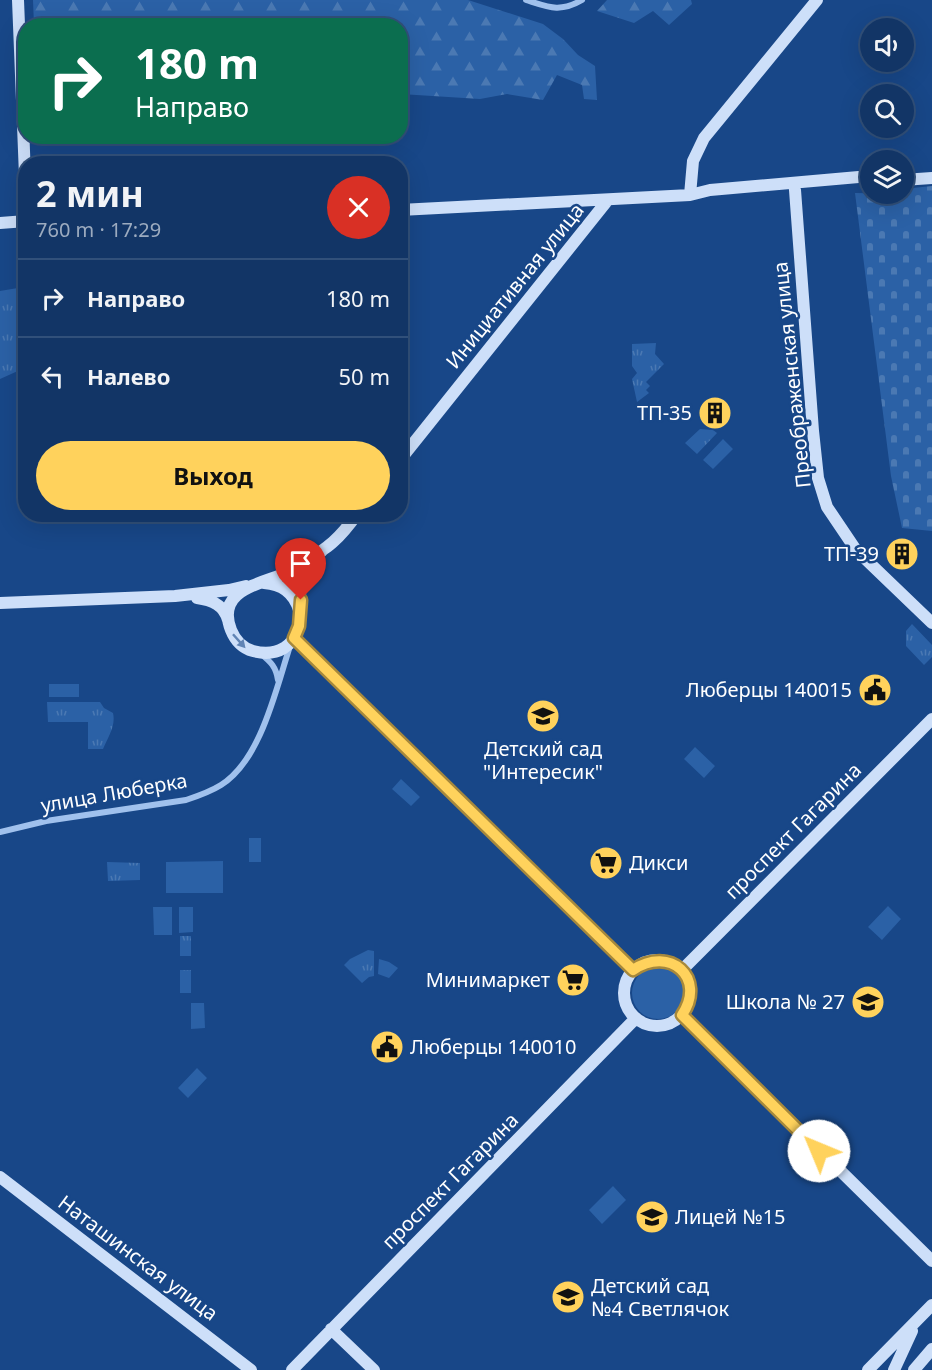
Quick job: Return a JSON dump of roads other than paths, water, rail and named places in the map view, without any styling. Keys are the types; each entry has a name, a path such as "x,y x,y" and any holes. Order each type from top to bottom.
{"street":[{"path":"18,0 19,18"},
{"path":"526,0 561,9 582,0"},
{"path":"690,195 693,161 704,138 817,0"},
{"path":"914,172 932,170"},
{"name":"Инициативная улица","path":"408,450 607,201 690,195 710,190 860,177"},
{"path":"914,179 932,177"},
{"name":"Инициативная улица","path":"690,195 711,198 860,184"},
{"name":"Преображенская улица","path":"795,190 818,478 827,507 856,550 932,623"},
{"path":"408,210 607,201"},
{"path":"0,223 18,219"},
{"path":"0,603 175,596 229,590 255,584 291,571 334,541 350,522"},
{"path":"175,596 200,598 214,603 224,610 240,645 259,653 276,652 292,640 299,626 301,583 304,572 312,559 321,551"},
{"path":"228,620 231,605 236,596 255,584 272,583 282,586 290,593 296,602 300,618"},
{"path":"292,640 633,970"},
{"name":"улица Люберка","path":"0,832 46,821 186,800 204,794 222,784 237,772 256,743 292,640"},
{"path":"259,653 272,663 276,670 278,683"},
{"name":"проспект Гагарина","path":"681,970 932,719"},
{"path":"657,960 671,962 681,970 687,978 690,998 682,1015 664,1025 655,1026 636,1018 629,1010 624,989 633,970 644,962 657,960"},
{"path":"682,1015 932,1261"},
{"name":"проспект Гагарина","path":"292,1370 636,1018"},
{"name":"Наташинская улица","path":"0,1177 251,1370"},
{"path":"868,1370 932,1305"},
{"path":"894,1370 919,1319"},
{"path":"331,1329 374,1370"},
{"path":"914,1370 932,1349"}],"place":[{"name":"ТП-35","path":"715,413"},
{"name":"ТП-39","path":"902,554"},
{"name":"Люберцы 140015","path":"875,690"},
{"name":"Детский сад \"Интересик\"","path":"543,716"},
{"name":"Дикси","path":"606,863"},
{"name":"Минимаркет","path":"573,980"},
{"name":"Школа № 27","path":"868,1002"},
{"name":"Люберцы 140010","path":"387,1047"},
{"name":"Лицей №15","path":"652,1217"},
{"name":"Детский сад №4 Светлячок","path":"568,1297"}]}
